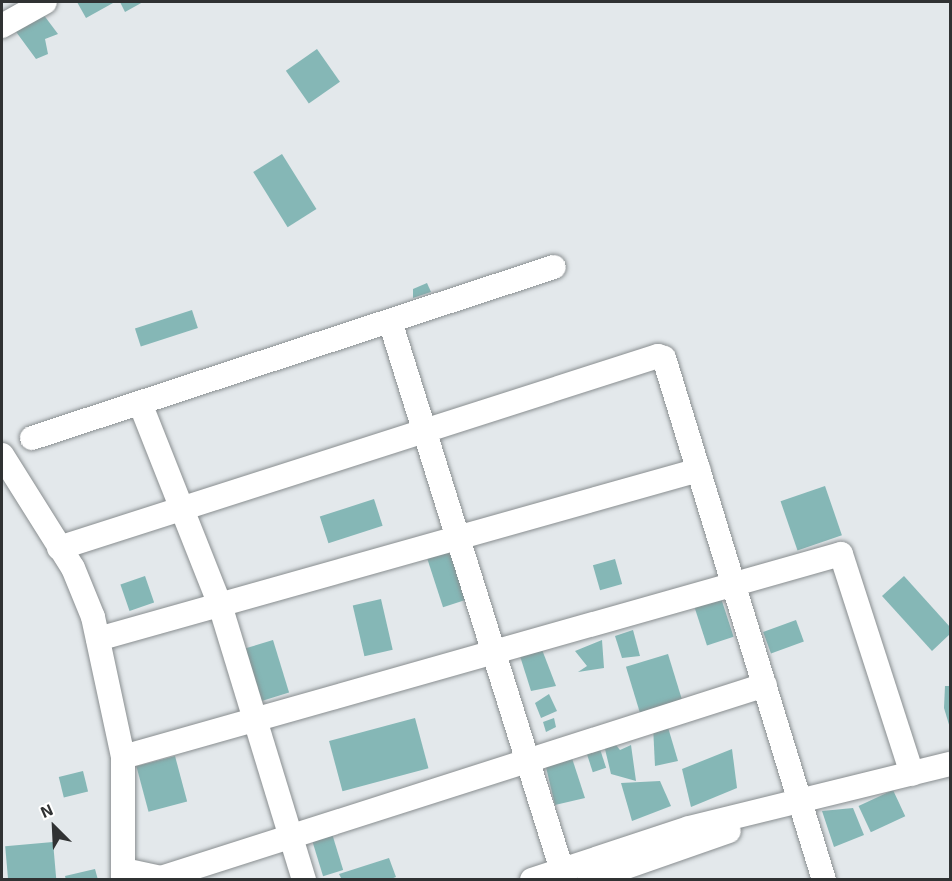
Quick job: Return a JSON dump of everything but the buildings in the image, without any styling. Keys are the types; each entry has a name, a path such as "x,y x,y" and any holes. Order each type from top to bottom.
{"street":[{"path":"2,26 45,2"},
{"path":"32,438 554,267"},
{"path":"390,321 423,431 460,537 563,875"},
{"path":"59,548 658,356 669,364 699,470 824,879"},
{"path":"140,404 220,605 258,719 304,879"},
{"path":"2,455 85,593 98,639 123,757 124,875 161,878 765,685"},
{"path":"98,639 699,470"},
{"path":"123,757 841,554 912,774"},
{"path":"532,879 563,875 689,828 801,803 951,764"},
{"path":"589,879 801,803"}]}
